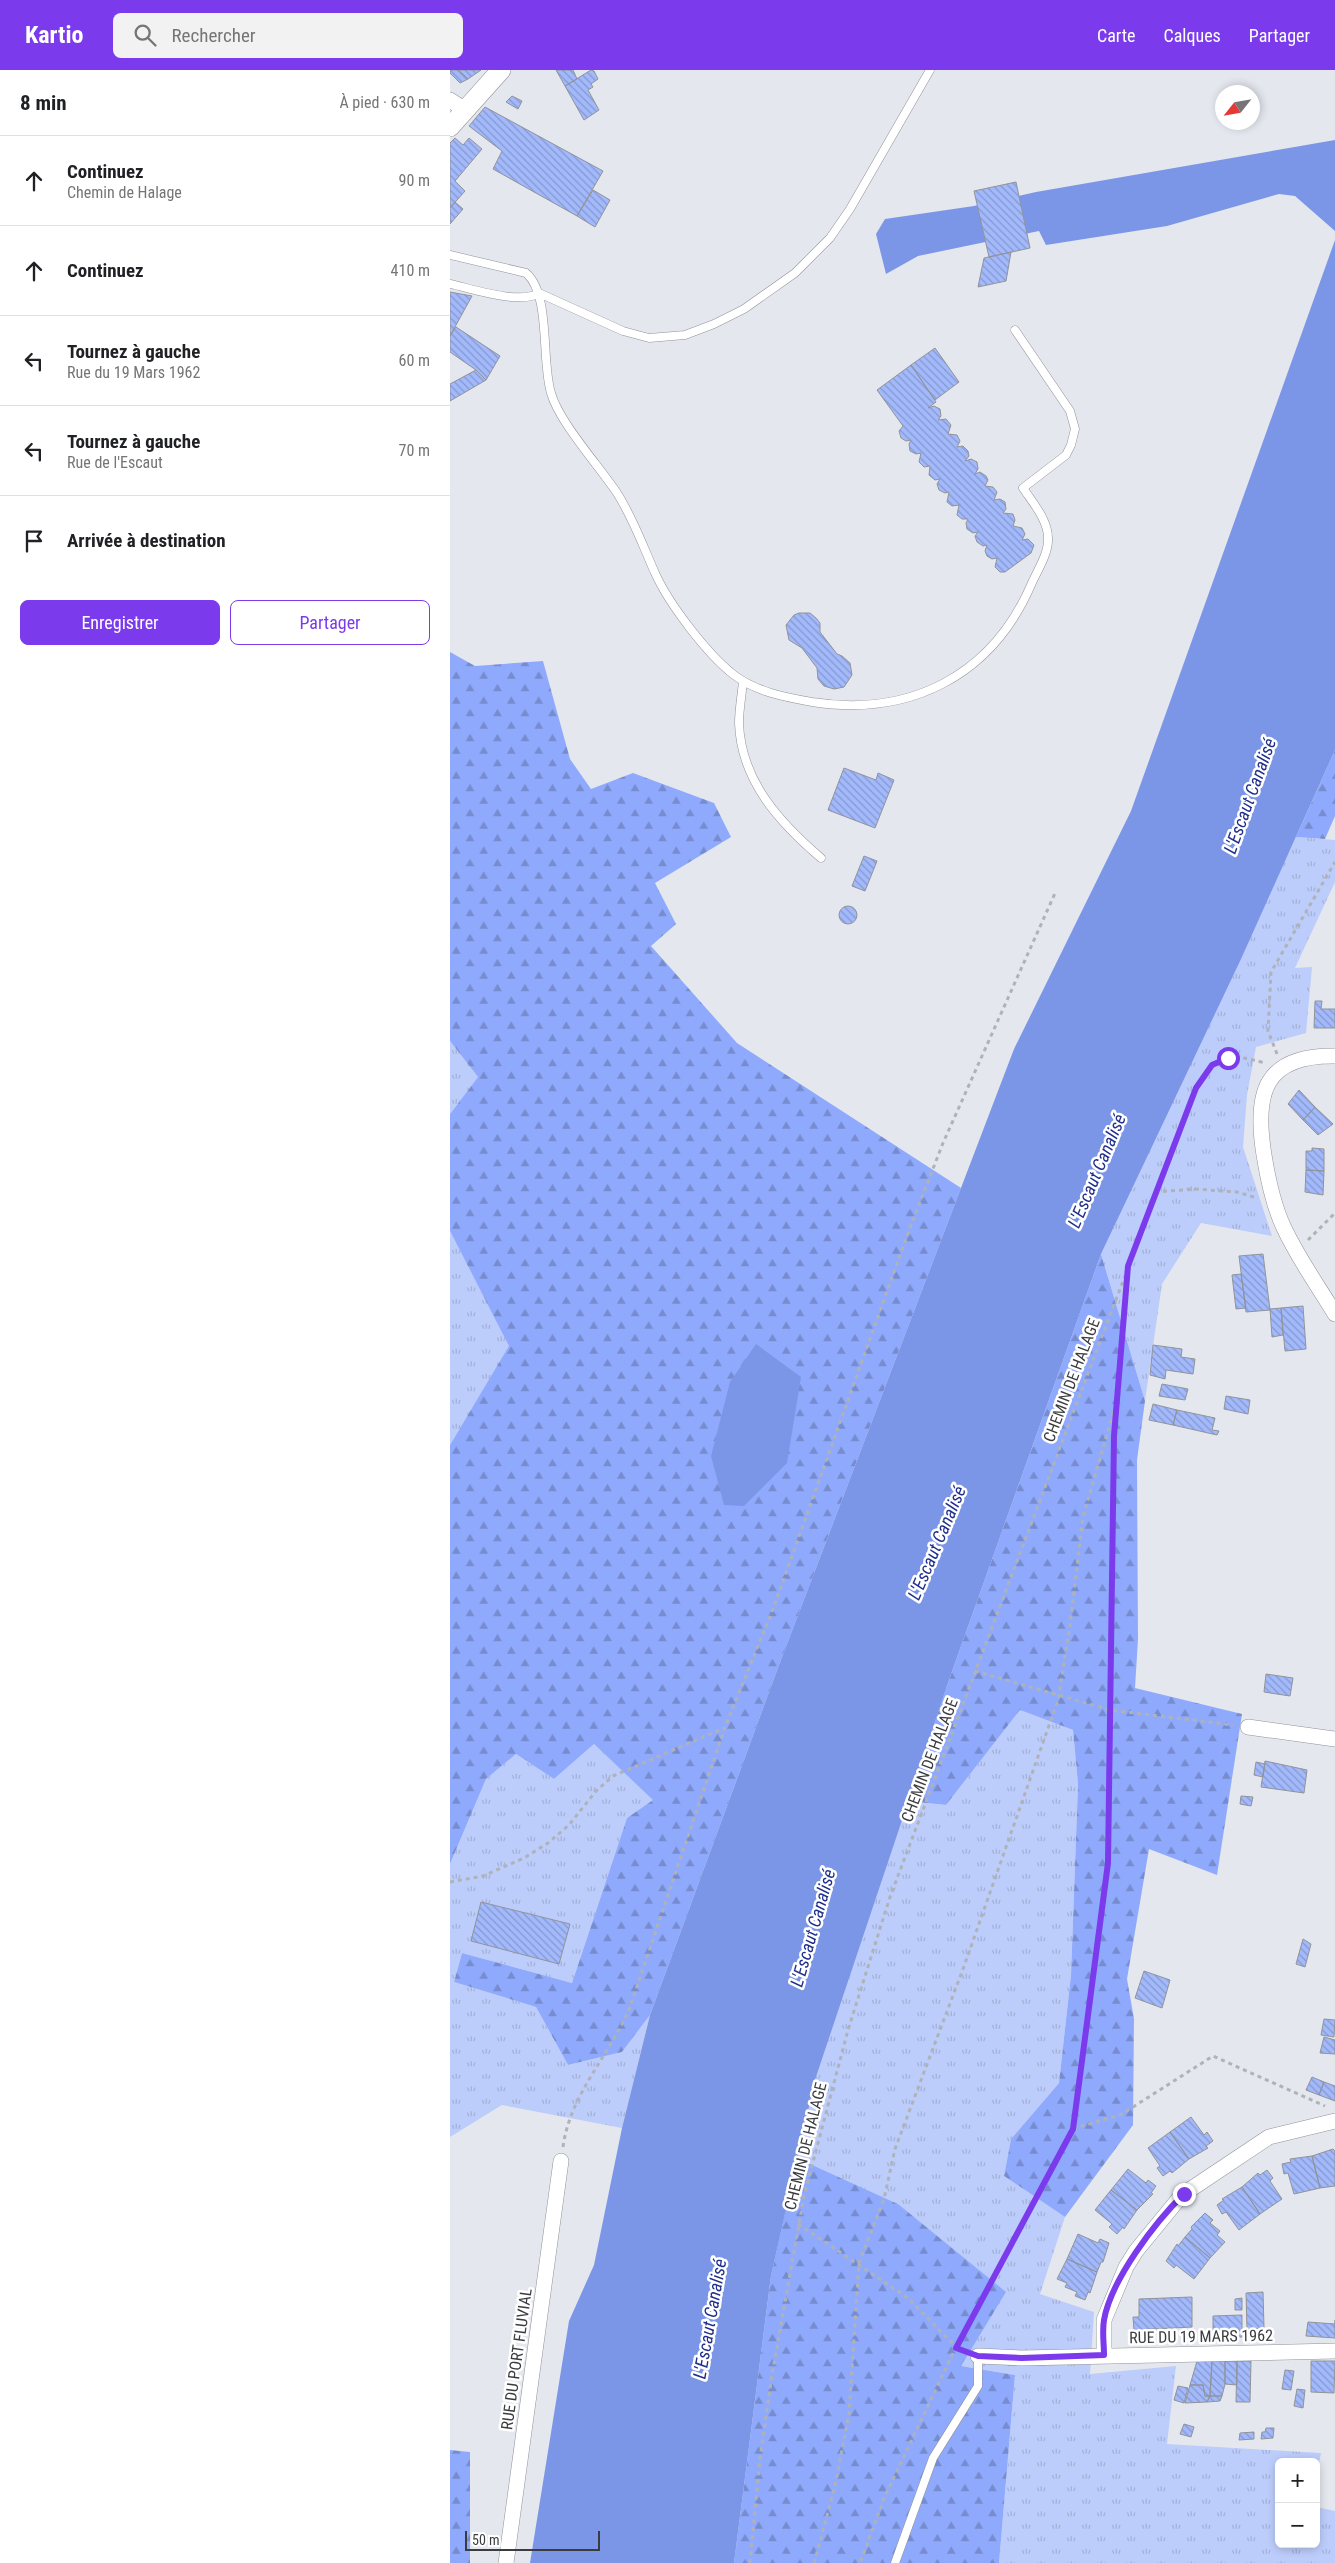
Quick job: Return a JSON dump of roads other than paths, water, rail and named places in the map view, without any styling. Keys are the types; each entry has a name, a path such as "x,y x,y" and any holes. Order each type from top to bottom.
{"street":[{"path":"450,127 457,105 501,70"},
{"path":"1335,1056 1303,1057 1282,1069 1268,1083 1259,1109 1260,1130 1273,1199 1284,1228 1297,1251 1329,1295 1335,1314"},
{"path":"1248,1727 1335,1739"},
{"path":"1104,2355 1104,2320 1126,2267 1136,2251 1177,2201 1191,2189 1269,2137 1335,2122"},
{"name":"RUE DU PORT FLUVIAL","path":"506,2563 561,2161"},
{"name":"RUE DU 19 MARS 1962","path":"978,2356 1022,2358 1335,2351"}],"lane":[{"path":"539,293 623,331 649,338 685,335 714,324 744,309 795,273 830,238 850,209 930,70"},
{"path":"450,255 526,273 532,278 539,293 548,380 554,402 626,508 669,598 726,668 743,680 766,692 796,699 842,705 882,705 939,686 974,662 997,639 1026,595 1046,548 1048,538 1042,517 1023,488 1066,455 1071,446 1075,429 1070,411 1015,330"},
{"path":"450,284 512,297 531,298 539,293"},
{"path":"743,680 739,723 750,771 763,797 777,818 821,858"},
{"path":"895,2563 933,2458 978,2386 978,2356"}],"water":[{"path":"1335,140 1335,231 1295,196 1279,194 1167,226 1046,245 1039,231 918,256 886,274 876,234 885,219 974,206 1036,192"},
{"name":"L'Escaut Canalisé","path":"1335,240 1335,750 1241,959 1101,1254 950,1677 815,2080 771,2276 734,2563 530,2563 569,2321 594,2265 622,2128 650,2015 779,1665 1014,1049 1131,811"},
{"path":"756,1344 801,1377 787,1463 744,1506 724,1505 711,1456 730,1382"}]}
